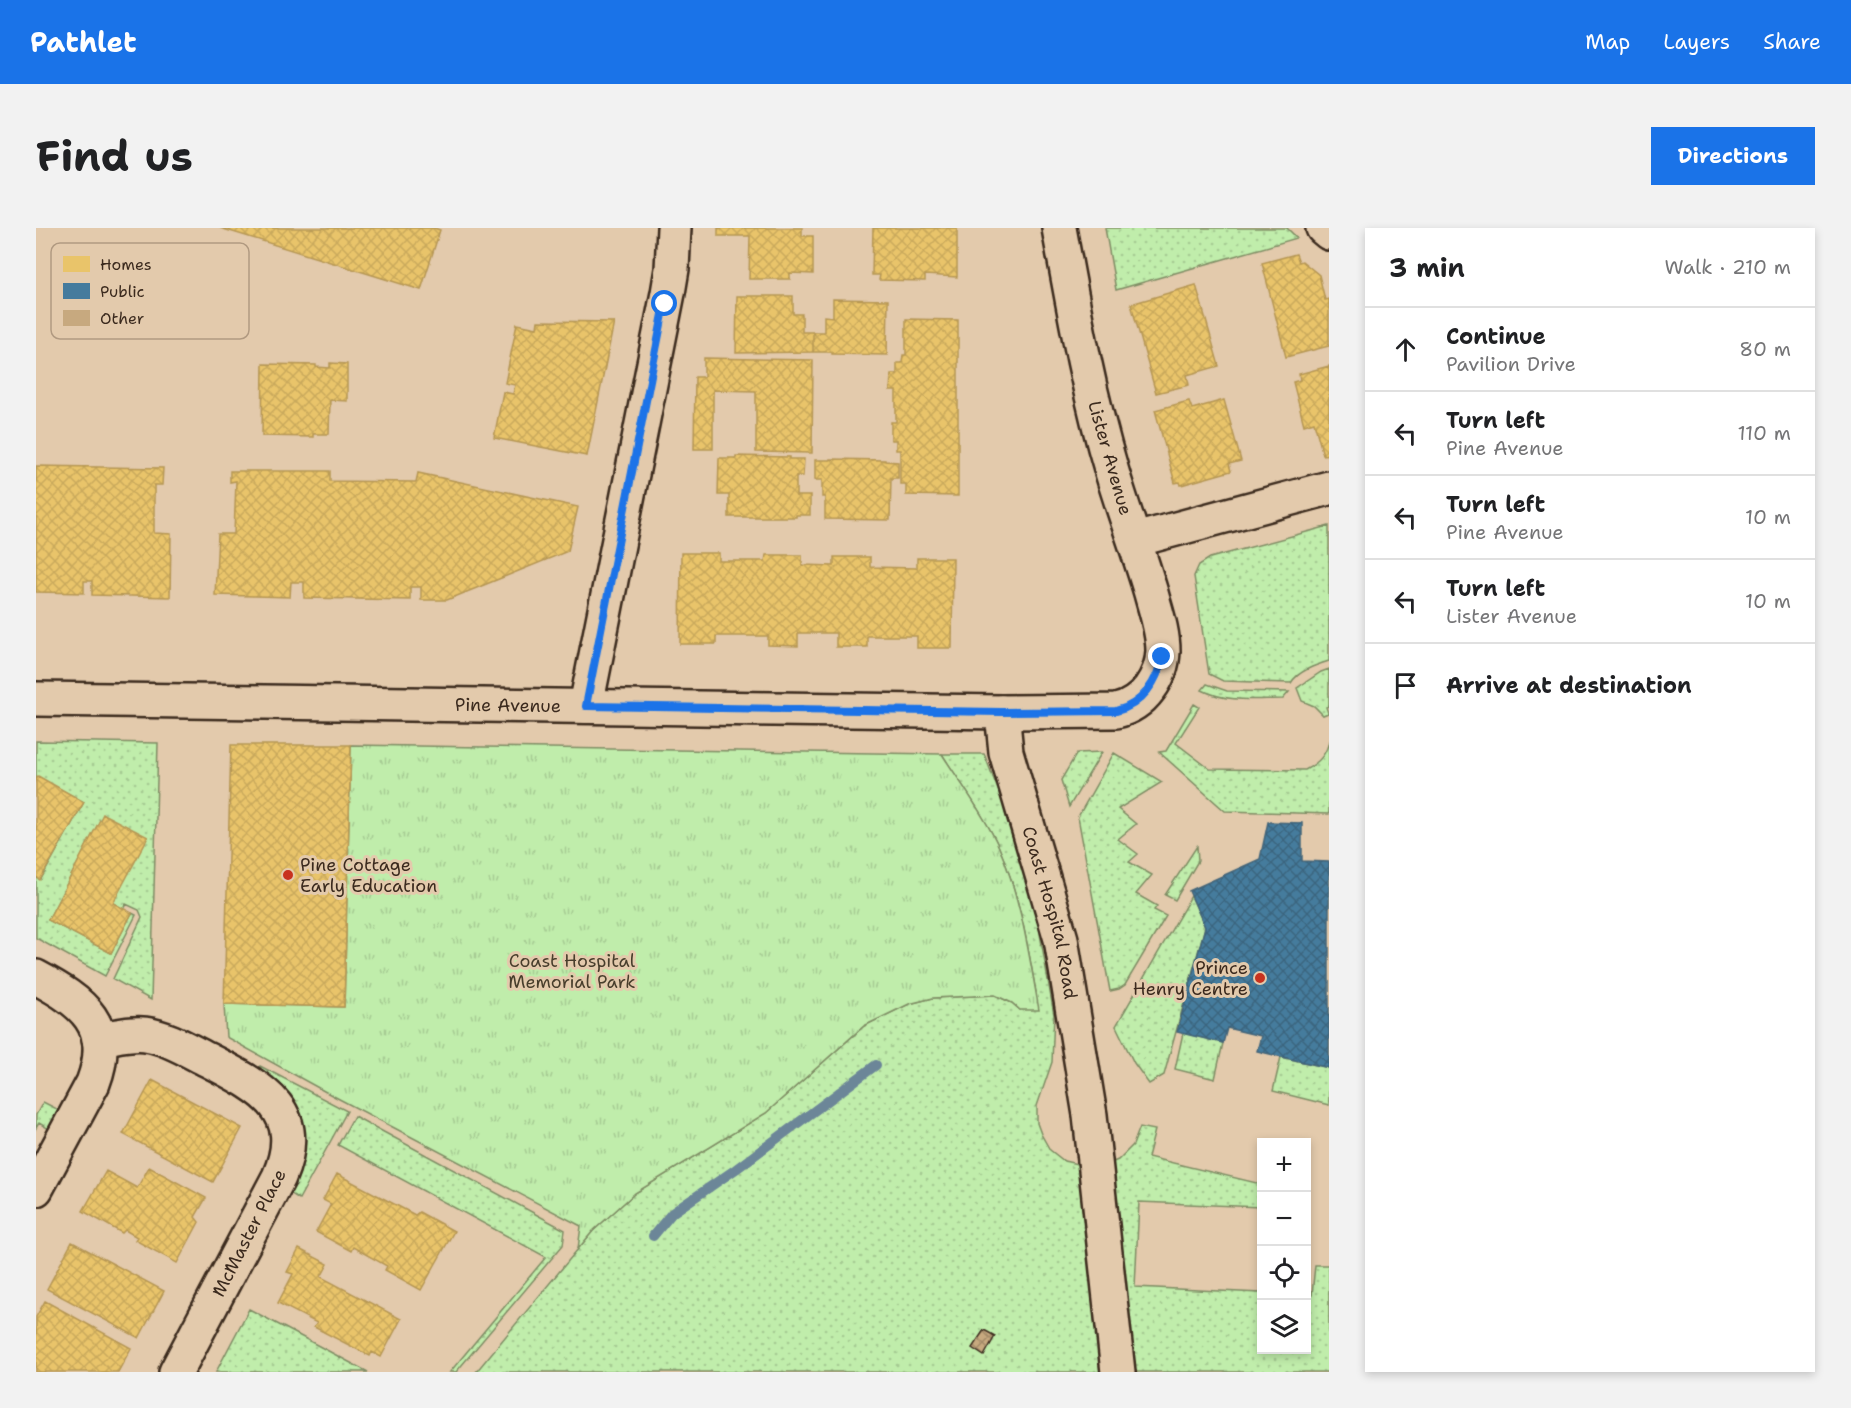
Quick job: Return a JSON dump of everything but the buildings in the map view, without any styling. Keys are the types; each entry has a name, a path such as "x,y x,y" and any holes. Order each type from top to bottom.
{"street":[{"path":"586,706 668,292 672,269 674,228"},
{"name":"Lister Avenue","path":"1059,228 1095,410 1158,617 1163,643 1161,667 1152,685"},
{"path":"1323,228 1329,233"},
{"path":"1135,540 1329,488"},
{"name":"Pine Avenue","path":"36,699 1002,712 1120,710 1143,696 1152,685"},
{"name":"Coast Hospital Road","path":"1002,712 1006,752 1061,939 1090,1114 1118,1372"},
{"path":"36,977 65,993 83,1008 92,1020 99,1039 99,1060 93,1083 36,1189"},
{"name":"McMaster Place","path":"99,1039 136,1033 157,1036 171,1042 248,1080 278,1107 286,1128 287,1153 279,1177 176,1372"}],"green space":[{"path":"1105,228 1287,228 1297,238 1116,290"},
{"path":"1329,526 1329,661 1303,672 1291,683 1223,681 1209,674 1194,576 1199,565 1210,558"},
{"path":"1329,669 1329,706 1326,707 1328,713 1323,715 1314,706 1302,701 1297,688"},
{"path":"1207,684 1227,691 1289,692 1283,699 1232,699 1202,690"},
{"path":"1194,704 1199,707 1176,743 1210,769 1305,770 1321,758 1329,740 1329,814 1225,811 1159,752 1166,751"},
{"path":"36,741 158,743 151,1000 113,979 142,917 139,910 126,904 123,909 113,903 103,815 48,920 111,953 132,913 136,915 105,976 36,938 36,877 41,879 84,802 38,777 36,779"},
{"name":"Coast Hospital Memorial Park","path":"351,745 942,754 986,822 1006,865 1023,926 1039,1010 1020,1010 1012,1003 995,995 933,998 909,1004 864,1026 766,1113 635,1193 593,1231 578,1249 581,1226 226,1037 224,1004 344,1007"},
{"path":"1102,752 1069,807 1061,780 1077,753"},
{"path":"1114,753 1162,782 1118,809 1136,824 1118,839 1138,854 1129,862 1152,875 1136,894 1157,906 1154,910 1166,916 1125,985 1110,991 1078,817"},
{"path":"942,754 984,754 1006,811 1025,872 1038,922 1054,1015 1052,1062 1037,1106 1037,1123 1050,1150 1064,1161 1086,1166 1108,1164 1118,1160 1133,1145 1140,1127 1155,1130 1148,1157 1257,1183 1257,1207 1139,1202 1135,1287 1257,1293 1257,1354 1311,1354 1311,1295 1315,1265 1329,1265 1329,1372 476,1372 593,1231 635,1193 766,1113 864,1026 909,1004 933,998 995,995 1012,1003 1020,1010 1036,992 1012,881 998,845 972,799"},
{"path":"1197,846 1198,861 1175,900 1165,895"},
{"path":"1191,896 1205,927 1164,1075 1149,1084 1134,1063 1116,1026"},
{"path":"1183,1033 1223,1043 1215,1079 1175,1069"},
{"path":"1281,1057 1329,1068 1329,1105 1273,1091"},
{"path":"260,1066 347,1111 299,1199 287,1191 256,1074"},
{"path":"43,1102 59,1110 49,1129 39,1123 36,1128 36,1115"},
{"path":"354,1116 565,1230 563,1245 456,1372 450,1372 546,1257 338,1145"},
{"path":"249,1309 368,1372 216,1372"}],"waterway":[{"path":"653,1236 672,1213 736,1169 876,1065"}],"place":[{"name":"Pine Cottage Early Education","path":"288,875"},
{"name":"Prince Henry Centre","path":"1260,978"}],"route":[{"path":"665,304 586,706 1002,712 1116,711 1129,706 1149,689 1161,667 1162,657"}]}
